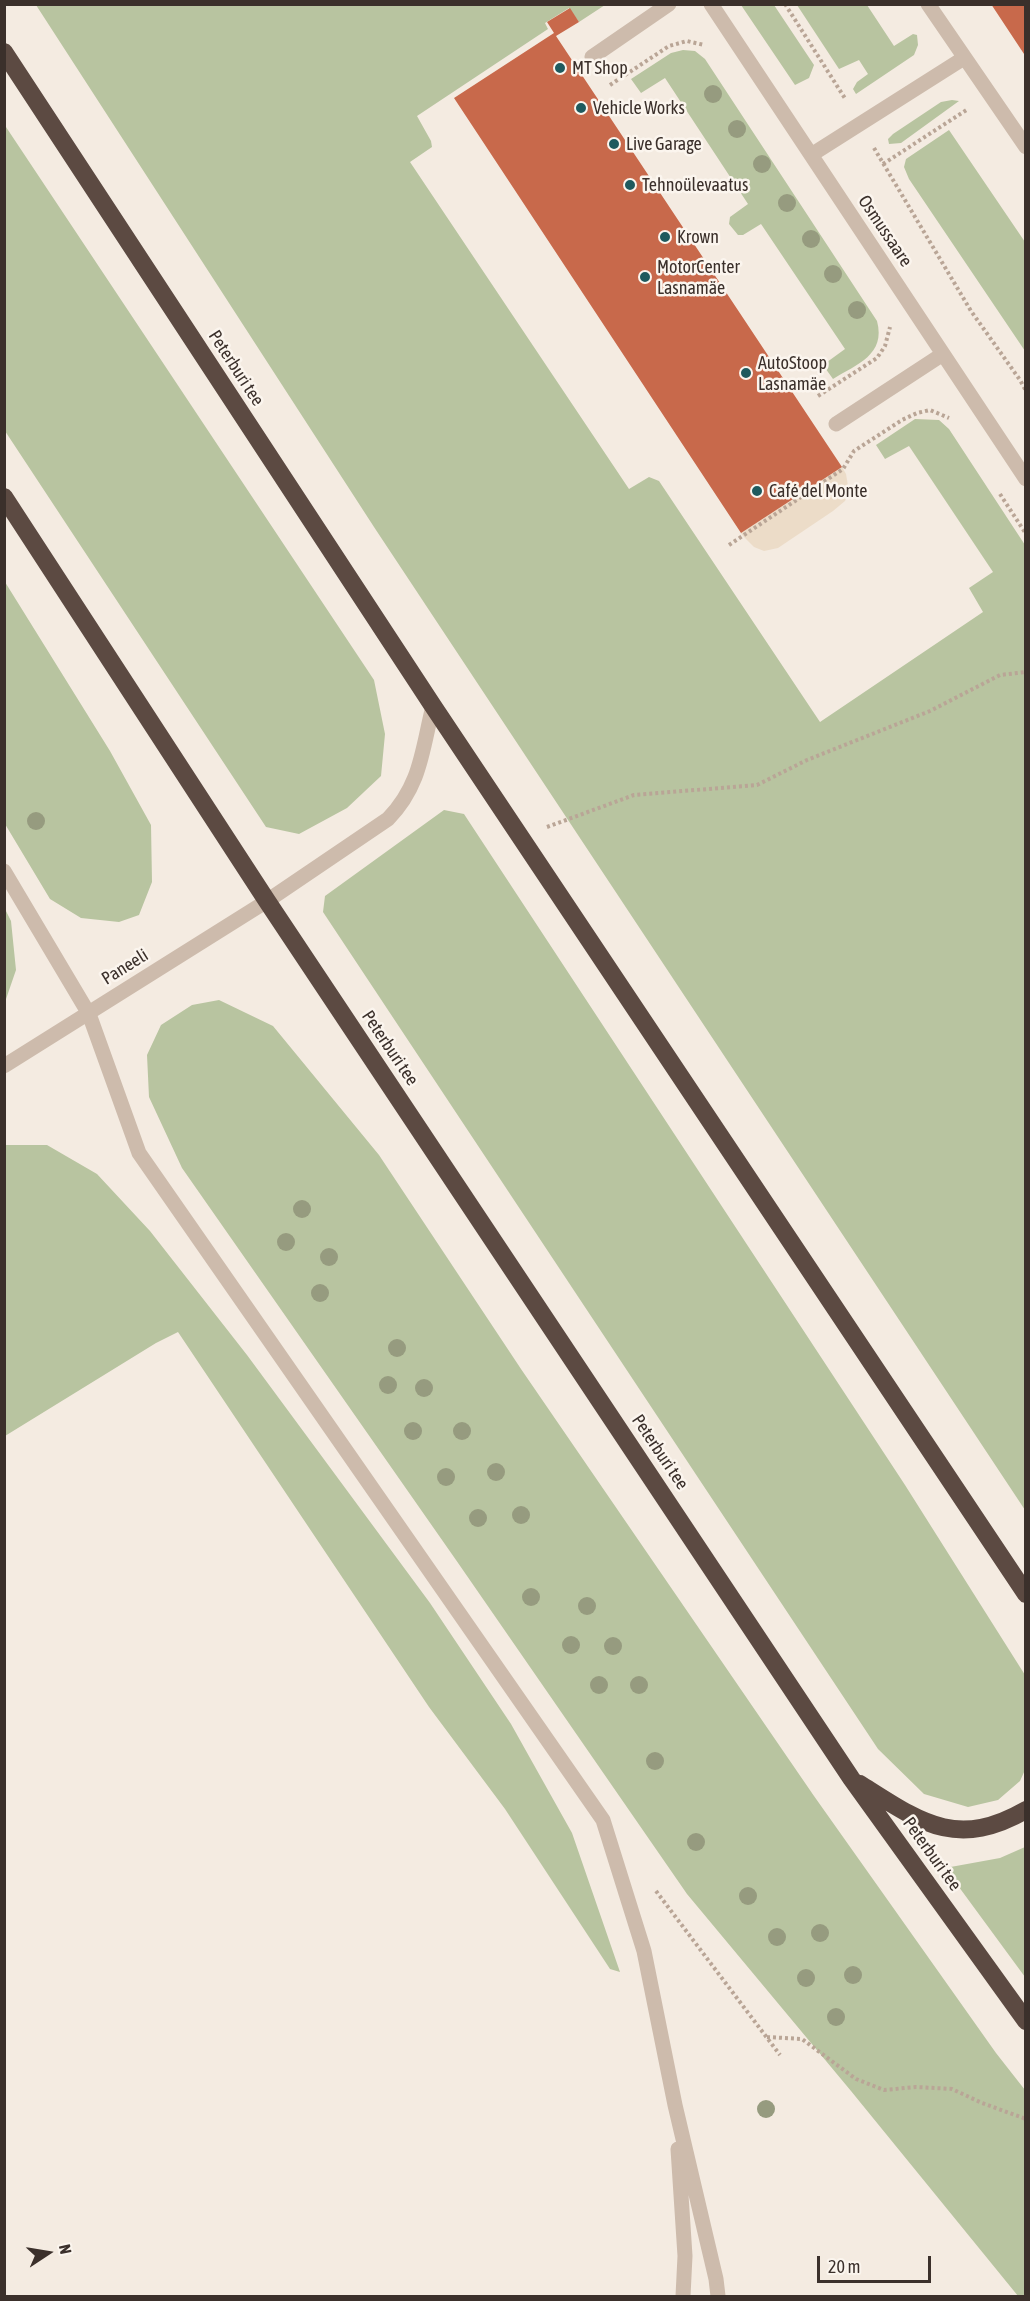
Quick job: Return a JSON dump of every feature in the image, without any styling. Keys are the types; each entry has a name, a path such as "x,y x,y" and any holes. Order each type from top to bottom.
{"highway":[{"name":"Peterburi tee","path":"4,52 433,706 1026,1594"},
{"name":"Peterburi tee","path":"4,497 267,901 851,1778 1026,2021"},
{"path":"851,1778 913,1818 943,1828 969,1830 1004,1822 1026,1810"}],"street":[{"path":"592,57 669,4"},
{"name":"Osmussaare","path":"711,4 1026,479"},
{"path":"928,4 1026,147"},
{"path":"811,154 964,58"},
{"path":"836,424 943,354"},
{"path":"267,901 388,819 403,804 415,782 433,706"},
{"path":"4,871 89,1014 139,1153 603,1820 644,1952 718,2296"},
{"name":"Paneeli","path":"4,1066 267,901"},
{"path":"675,2104 685,2256 683,2296"}],"path":[{"path":"785,4 828,69 970,311 1026,391"},
{"path":"610,85 669,46 687,41 704,45"},
{"path":"883,164 990,94"},
{"path":"818,396 877,358 885,346 890,327"},
{"path":"729,545 843,469 854,451 902,420 930,410 949,418"},
{"path":"520,837 634,795 757,785 807,760 930,711 1000,675 1026,672"},
{"path":"650,1884 780,2055"},
{"path":"766,2037 802,2039 856,2079 884,2090 916,2087 952,2089 1026,2119"}],"green space":[{"path":"36,5 605,5 579,22 569,8 545,23 548,29 417,116 432,147 410,162 629,489 649,477 659,481 820,722 983,612 969,588 993,572 909,446 885,459 876,445 915,419 939,420 949,429 1025,545 1025,1510 374,527"},
{"path":"741,5 774,5 814,65 809,78 795,85"},
{"path":"797,5 867,5 894,46 913,34 917,35 918,45 914,55 856,94 853,89 857,82 868,74 859,60 839,69"},
{"path":"683,50 695,51 705,59 877,321 879,333 873,350 860,363 833,379 823,365 845,349 761,224 743,235 738,235 729,224 730,217 748,204 665,78 641,93 631,79 671,53"},
{"path":"959,101 901,143 889,144 888,139 893,134 941,102"},
{"path":"4,124 374,680 385,734 381,776 347,808 299,834 266,827 5,431"},
{"path":"949,130 1025,242 1025,351 909,179 904,167 906,159"},
{"path":"5,582 110,751 151,825 152,882 139,915 119,922 81,918 50,899 5,824"},
{"path":"444,810 464,814 905,1485 1025,1675 1025,1770 1020,1781 998,1800 968,1807 924,1794 878,1749 323,912 325,896"},
{"path":"5,909 11,921 16,970 5,1002"},
{"path":"219,1000 273,1026 379,1155 521,1369 814,1796 996,2053 1025,2090 1025,2296 1018,2296 687,1894 182,1168 149,1097 147,1055 161,1025 192,1005"},
{"path":"5,1145 47,1145 97,1174 150,1231 247,1355 430,1603 511,1724 572,1833 620,1972 610,1969 505,1809 429,1707 178,1332 156,1343 5,1436"},
{"path":"1025,1847 1025,1977 945,1868 1000,1858"}],"shaded area":[{"path":"842,467 846,474 849,492 845,501 833,511 778,548 764,551 754,547 743,536 741,533"}],"building":[{"path":"991,4 1026,4 1026,57"},
{"name":"MotorCenter Lasnamäe","path":"570,8 579,22 556,36 842,467 741,533 454,98 554,33 547,22"}],"place":[{"name":"MT Shop","path":"560,68"},
{"name":"Vehicle Works","path":"581,108"},
{"name":"Live Garage","path":"614,144"},
{"name":"Tehnoülevaatus","path":"630,185"},
{"name":"Krown","path":"665,237"},
{"name":"MotorCenter Lasnamäe","path":"645,277"},
{"name":"AutoStoop Lasnamäe","path":"746,373"},
{"name":"Café del Monte","path":"757,491"}]}
